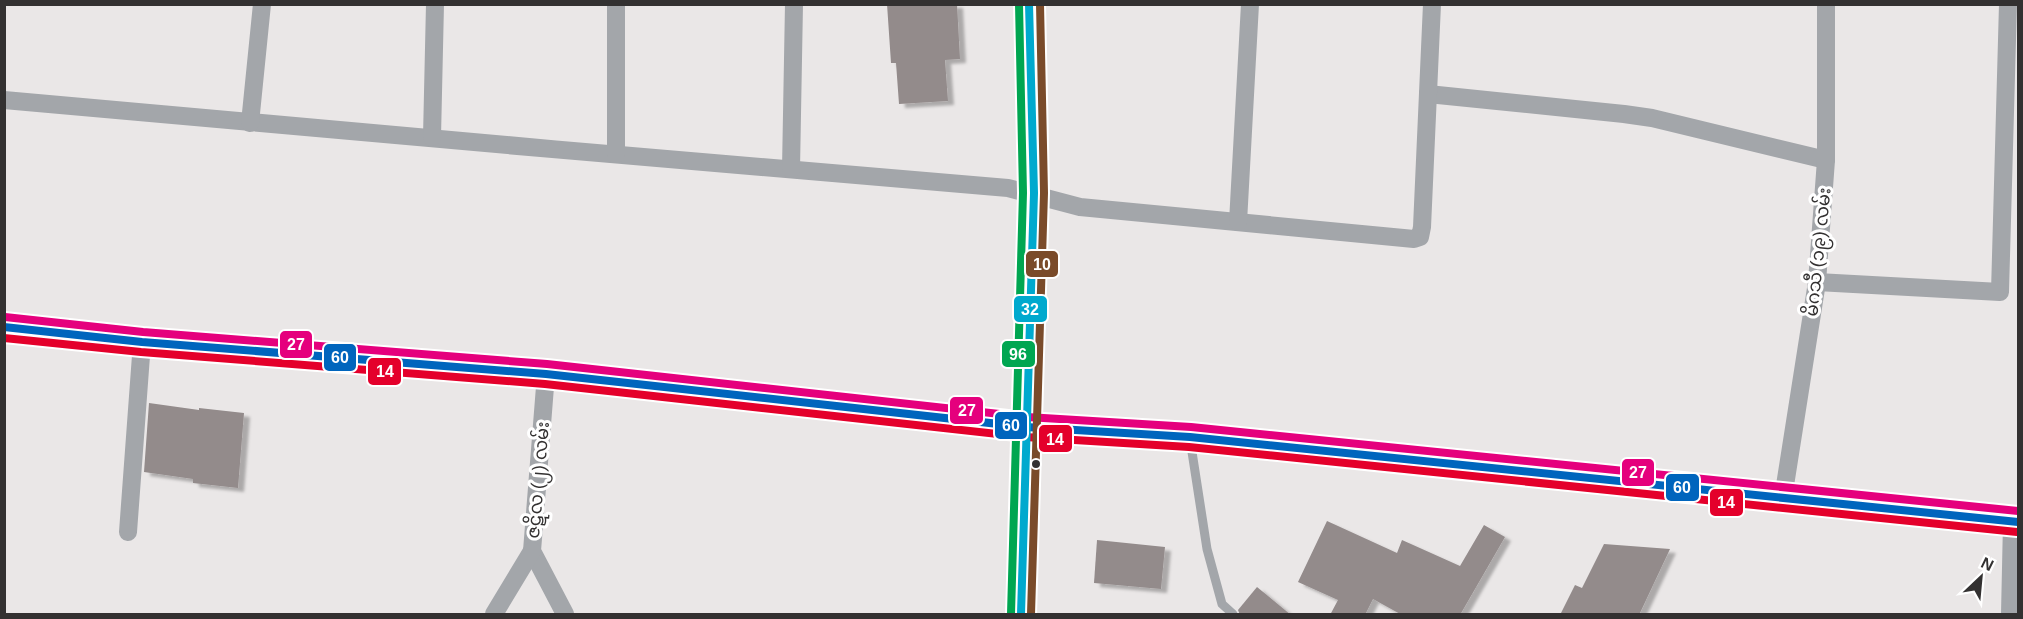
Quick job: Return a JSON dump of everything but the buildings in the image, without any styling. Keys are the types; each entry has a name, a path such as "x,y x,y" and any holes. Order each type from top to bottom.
{"main road":[{"path":"1021,615 1034,193 1029,4"},
{"path":"4,327 142,342 546,374 1026,427 1190,437 2015,522"}],"street":[{"path":"250,123 262,4"},
{"path":"432,137 435,4"},
{"path":"616,4 616,154"},
{"path":"791,169 794,4"},
{"path":"1238,222 1250,4"},
{"path":"4,100 1008,188 1080,207 1413,239 1420,237 1432,4"},
{"name":"မိဂသီ (၁၉) လမ်း","path":"1784,498 1817,282 1826,160 1826,4"},
{"path":"1817,282 2000,292 2006,8"},
{"path":"1428,94 1652,118 1826,160"},
{"path":"128,532 142,342"},
{"name":"ဇဋိလ (၂) လမ်း","path":"546,374 532,552 565,615"},
{"path":"2010,615 2015,522"},
{"path":"494,615 532,552"}],"lane":[{"path":"1190,437 1207,549 1222,604 1233,615"}],"transit line":[{"name":"96","path":"1011,614 1023,193 1019,4"},
{"name":"32","path":"1021,614 1034,193 1029,4"},
{"name":"10","path":"1031,614 1044,193 1040,4"},
{"name":"27","path":"5,317 143,332 547,364 1027,417 1191,427 2018,511"},
{"name":"60","path":"4,327 142,342 546,374 1026,427 1190,437 2018,522"},
{"name":"14","path":"4,338 141,352 545,384 1025,437 1189,447 2017,532"}]}
